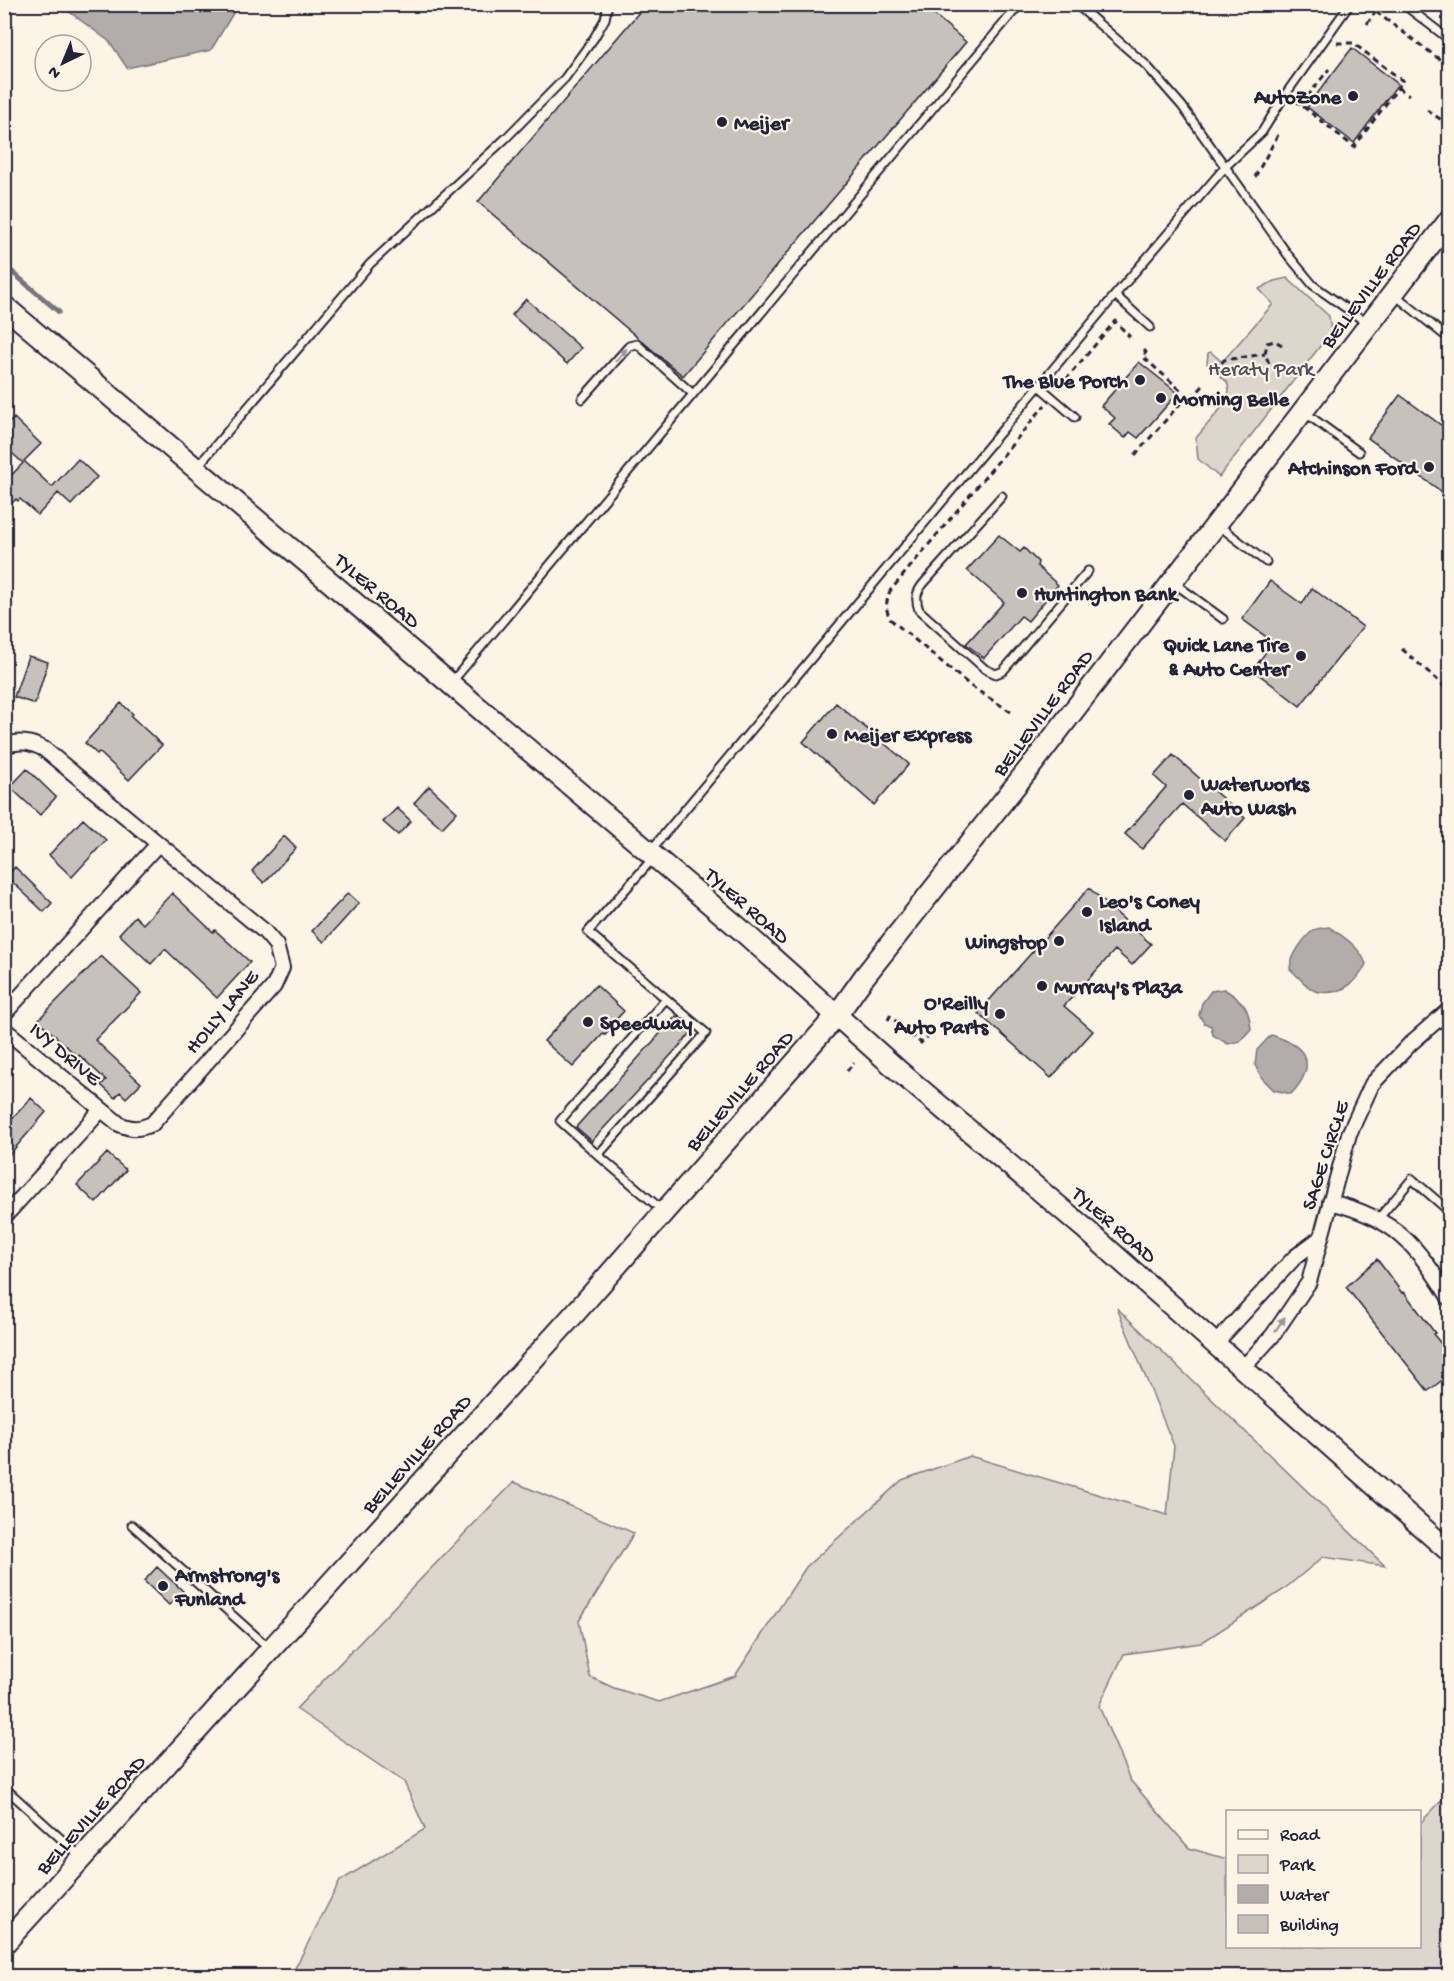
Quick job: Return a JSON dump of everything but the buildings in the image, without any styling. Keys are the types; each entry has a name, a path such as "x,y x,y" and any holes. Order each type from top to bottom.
{"main road":[{"name":"BELLEVILLE ROAD","path":"4,1944 476,1424 837,1015 864,977 991,818 1449,219"},
{"name":"TYLER ROAD","path":"4,306 652,854 1243,1368 1449,1552"}],"street":[{"name":"HOLLY LANE","path":"4,746 23,742 44,749 264,931 276,945 282,968 274,986 152,1124 141,1129 127,1128 101,1110"},
{"path":"4,1014 158,844"},
{"name":"SAGE CIRCLE","path":"1243,1368 1273,1335 1309,1282 1349,1134 1372,1084 1410,1043 1449,1009"},
{"name":"IVY DRIVE","path":"4,1029 101,1110"},
{"path":"4,1217 101,1110"},
{"path":"1330,1202 1351,1207 1400,1232 1417,1250 1449,1299"},
{"name":"SAGE CIRCLE","path":"1215,1344 1295,1257 1319,1239"}],"lane":[{"path":"196,468 370,264 506,138 565,78 594,38 605,19 609,4"},
{"path":"452,683 1020,4"},
{"path":"1076,4 1146,65 1182,106 1288,255 1313,285 1369,324"},
{"path":"598,1155 706,1033 588,932 1114,295 1226,166 1262,132 1285,95 1350,4"},
{"path":"1403,4 1449,40"},
{"path":"1393,292 1443,334"},
{"path":"1114,295 1150,327"},
{"path":"582,399 629,346 637,344 693,394"},
{"path":"1039,386 1075,417"},
{"path":"1302,410 1359,452"},
{"path":"1002,496 917,591 916,598 920,610 985,669 996,674 1003,671 1088,571"},
{"path":"1217,524 1266,562"},
{"path":"1172,582 1223,619"},
{"path":"664,1212 560,1120 666,999"},
{"path":"1378,1219 1412,1179 1449,1212"},
{"path":"132,1525 271,1649"},
{"path":"4,1787 82,1858"}],"path":[{"path":"1366,24 1381,4"},
{"path":"1376,12 1449,67"},
{"path":"1294,100 1354,147 1403,81 1353,43 1339,42 1333,46"},
{"path":"1301,105 1329,69"},
{"path":"1398,88 1408,95"},
{"path":"1427,110 1443,120 1445,126"},
{"path":"1255,177 1280,133"},
{"path":"1115,321 1130,337"},
{"path":"1269,363 1266,361 1265,354 1267,343 1275,341 1282,345"},
{"path":"1144,350 1146,352 1143,357 1191,399 1203,386"},
{"path":"1215,371 1224,360 1265,354"},
{"path":"1135,455 1187,396"},
{"path":"1402,649 1449,691"},
{"path":"888,1020 890,1016 921,1043 929,1035"},
{"path":"847,1071 854,1062"}],"green space":[{"name":"Heraty Park","path":"1287,278 1329,316 1331,332 1219,477 1198,459 1196,438 1228,400 1227,382 1207,364 1208,353 1211,352 1222,362 1273,304 1259,289 1274,281"},
{"path":"1117,1308 1385,1566 1323,1557 1283,1590 1201,1643 1124,1654 1099,1706 1130,1780 1189,1848 1226,1859 1226,1948 1421,1948 1421,1822 1449,1793 1449,1976 291,1976 340,1881 425,1829 404,1782 296,1709 514,1482 634,1533 579,1621 590,1677 614,1688 659,1702 735,1676 806,1567 902,1480 970,1456 1167,1515 1174,1446"}],"water":[{"path":"60,5 238,5 211,50 127,68 110,42"},
{"path":"1329,927 1356,947 1366,964 1357,978 1346,987 1331,992 1315,991 1290,969 1291,964 1295,953 1306,937 1314,930"},
{"path":"1224,989 1244,1005 1249,1015 1251,1029 1240,1041 1228,1044 1213,1035 1211,1026 1204,1023 1199,1015 1202,1003 1211,991"},
{"path":"1271,1035 1293,1044 1305,1057 1305,1074 1291,1094 1274,1090 1262,1078 1255,1065 1257,1050"}],"waterway":[{"path":"4,265 59,312"}],"place":[{"name":"AutoZone","path":"1353,96"},
{"name":"Meijer","path":"722,122"},
{"name":"The Blue Porch","path":"1140,380"},
{"name":"Morning Belle","path":"1161,398"},
{"name":"Atchinson Ford","path":"1429,467"},
{"name":"Huntington Bank","path":"1022,593"},
{"name":"Quick Lane Tire & Auto Center","path":"1301,656"},
{"name":"Meijer Express","path":"832,734"},
{"name":"Waterworks Auto Wash","path":"1189,795"},
{"name":"Leo's Coney Island","path":"1087,912"},
{"name":"Wingstop","path":"1059,941"},
{"name":"Murray's Plaza","path":"1042,986"},
{"name":"O'Reilly Auto Parts","path":"1000,1014"},
{"name":"Speedway","path":"588,1022"},
{"name":"Armstrong's Funland","path":"163,1586"}]}
